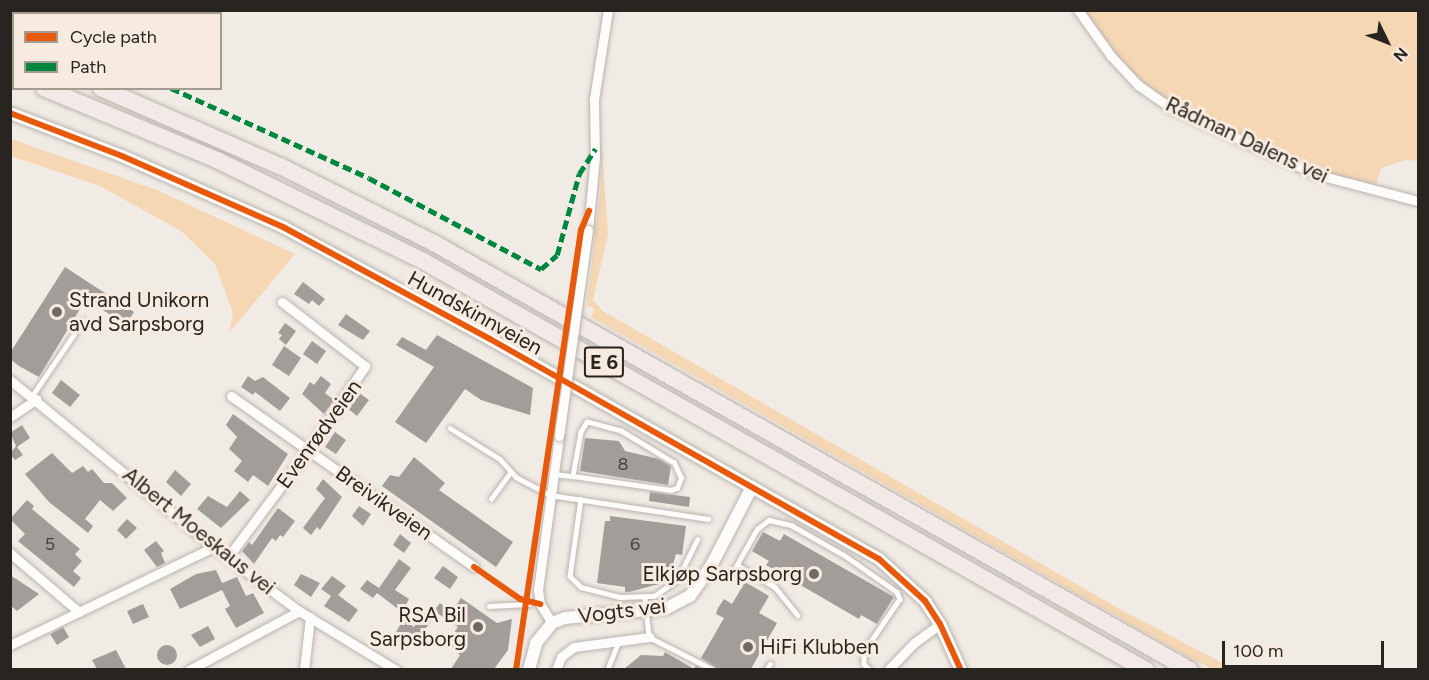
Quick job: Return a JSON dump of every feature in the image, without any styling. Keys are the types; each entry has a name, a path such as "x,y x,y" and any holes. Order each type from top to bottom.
{"highway":[{"name":"E 6","path":"49,90 228,165 423,261 1146,669"},
{"name":"E 6","path":"106,90 282,167 434,243 1190,669"}],"street":[{"path":"552,623 540,604 538,590 588,230 596,157 594,99 608,10"},
{"name":"Rådman Dalens vei","path":"1078,10 1131,78 1171,108 1315,174 1419,201"},
{"name":"Hundskinnveien","path":"10,113 122,156 283,227 879,559 906,581 940,624 961,669"},
{"name":"Evenrødveien","path":"228,557 308,450 365,366 282,302"},
{"name":"Albert Moeskaus vei","path":"10,380 214,547 299,611 396,669"},
{"name":"Breivikveien","path":"231,396 474,567"},
{"path":"10,417 34,398"},
{"name":"Vogts vei","path":"529,669 536,643 552,623 565,618 647,604 667,608 682,601 700,583 752,487"},
{"path":"10,645 214,547"},
{"path":"10,553 79,612"},
{"path":"189,669 299,611"},
{"path":"304,669 310,617"},
{"path":"888,669 914,643 940,624"},
{"path":"556,669 561,657 574,647 649,637"}],"lane":[{"path":"34,398 83,321"},
{"path":"553,474 671,490 677,488 681,478 674,463 621,431 587,422 581,432 573,476"},
{"path":"450,428 501,459 510,473 550,495 708,519"},
{"path":"491,499 510,473"},
{"path":"581,500 570,576 574,583 647,604 677,580 697,540"},
{"path":"731,575 761,523 779,521 847,557 863,572 897,592 899,605 862,657 870,669"},
{"path":"737,565 775,587 798,615"},
{"path":"489,606 529,604"},
{"path":"647,604 649,637 714,669"},
{"path":"607,669 619,641"},
{"path":"766,669 770,664"}],"shaded area":[{"path":"1078,11 1418,11 1418,161 1406,160 1381,168 1374,192 1315,174 1171,108 1138,85"},
{"path":"601,136 608,234 593,300 603,311 1118,608 1234,669 1212,669 1188,657 591,317 594,309 587,305 601,184"},
{"path":"11,139 157,190 295,254 229,333 233,313 215,264 181,231 100,186 11,156"}],"building":[{"name":"Strand Unikorn avd Sarpsborg","path":"65,267 134,312 126,325 86,299 39,377 10,359 10,353"},
{"path":"303,282 325,299 319,306 312,300 309,304 294,294"},
{"path":"346,314 370,331 363,340 338,325"},
{"path":"285,323 296,331 286,345 279,339 282,335 278,333"},
{"path":"437,335 533,388 530,415 481,400 465,389 426,443 395,422 434,367 396,345 402,337 426,350"},
{"path":"312,341 326,351 317,364 303,354"},
{"path":"284,346 301,358 289,376 272,365"},
{"path":"248,376 255,381 263,377 290,398 280,411 255,392 253,395 241,387"},
{"path":"321,376 331,384 325,393 334,400 324,414 302,394 310,382 314,385"},
{"path":"61,380 80,395 70,407 52,393"},
{"path":"359,393 369,400 357,416 347,408"},
{"path":"233,414 288,454 268,486 253,475 248,482 234,471 242,461 229,449 237,437 226,425"},
{"path":"22,425 30,438 17,447 23,455 15,460 10,454 16,446 10,433"},
{"path":"335,432 346,440 336,454 325,447"},
{"path":"585,438 619,441 625,451 659,459 671,466 668,485 580,471"},
{"path":"52,453 72,473 83,466 88,472 92,469 104,483 112,483 127,498 113,511 100,500 85,519 93,526 88,533 49,502 25,474"},
{"path":"414,457 445,483 439,490 513,542 496,567 382,486 390,475 399,477"},
{"path":"175,470 191,484 181,496 166,482"},
{"path":"323,479 342,497 320,530 317,527 311,535 303,528 325,498 316,489"},
{"path":"240,491 250,500 221,528 197,509 208,496 227,507"},
{"path":"650,492 690,497 689,507 649,501"},
{"path":"27,500 34,506 32,509 80,549 75,554 82,561 73,571 81,578 74,587 18,541 25,534 10,519"},
{"path":"359,506 371,514 363,526 352,516"},
{"path":"278,508 295,521 283,537 280,535 276,541 272,538 254,564 242,551 249,542 252,545"},
{"path":"610,516 686,526 682,555 676,554 672,568 659,584 625,592 625,587 597,583 605,521 610,521"},
{"path":"127,519 137,528 126,539 117,530"},
{"path":"763,532 780,541 784,534 894,597 877,624 861,615 859,619 766,565 769,561 752,551"},
{"path":"400,534 411,543 404,553 393,545"},
{"path":"156,541 164,551 161,553 165,563 157,567 144,550"},
{"path":"399,559 411,568 395,590 409,599 402,612 377,593 373,598 360,589 367,580 379,588"},
{"path":"443,566 458,577 450,589 434,578"},
{"path":"216,570 222,583 237,577 246,596 253,593 264,613 236,628 225,609 230,606 222,590 180,609 170,589 196,574"},
{"path":"301,574 320,583 311,597 294,585"},
{"path":"10,575 39,594 17,611 10,605"},
{"path":"332,576 346,586 338,595 358,610 349,622 324,606 331,596 321,589"},
{"path":"745,582 769,596 759,613 777,623 751,669 718,669 701,658 724,618 716,614 718,608 724,599 732,604"},
{"path":"461,598 497,623 512,619 508,650 494,669 451,669 460,655 446,644 458,627 434,611 440,603 452,612"},
{"path":"143,604 149,617 133,624 127,611"},
{"path":"424,613 432,619 416,644 396,632 403,620 414,627"},
{"path":"208,626 215,639 200,647 191,635"},
{"path":"63,627 69,637 57,645 50,634"},
{"path":"163,645 171,645 177,651 177,659 171,665 163,665 157,659 157,651"},
{"path":"116,650 126,669 97,669 92,660"},
{"path":"665,652 694,669 624,669 641,655 663,656"}],"marked path":[{"path":"175,90 369,178 541,269 557,255 579,174 595,149"}],"cycle path":[{"path":"10,113 122,156 283,227 490,339 879,559 925,601 940,624 961,670"},
{"path":"516,670 581,230 589,211"},
{"path":"474,567 520,599 540,604"}],"place":[{"name":"Strand Unikorn avd Sarpsborg","path":"57,312"},
{"name":"Elkjøp Sarpsborg","path":"814,574"},
{"name":"RSA Bil Sarpsborg","path":"478,627"},
{"name":"HiFi Klubben","path":"748,647"}]}
